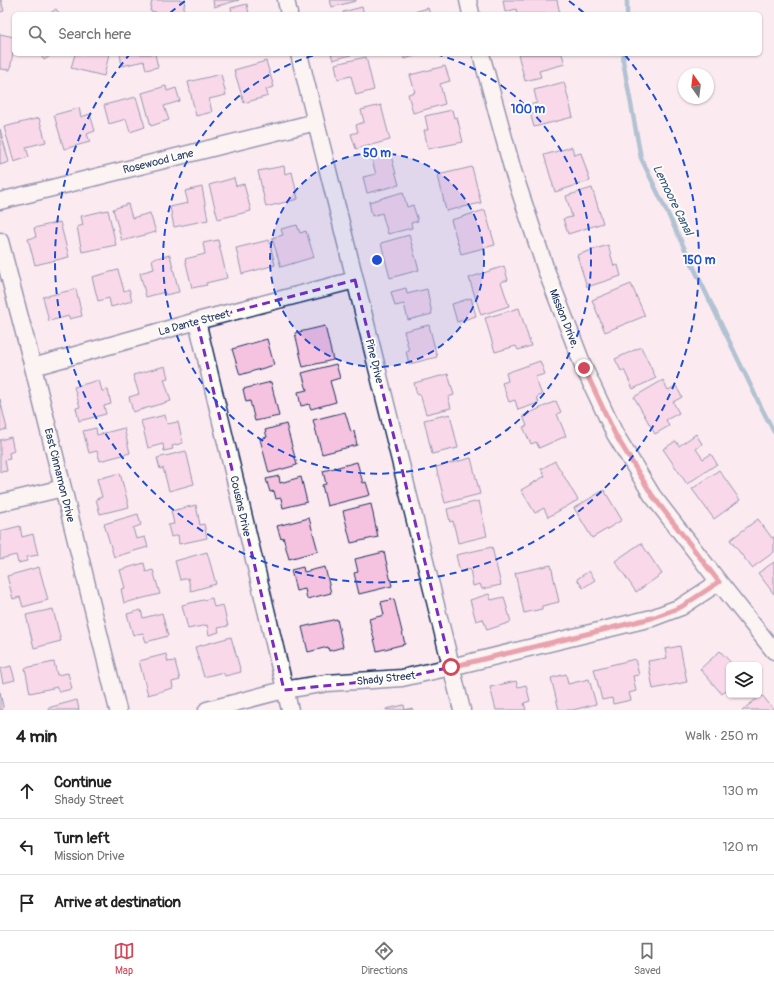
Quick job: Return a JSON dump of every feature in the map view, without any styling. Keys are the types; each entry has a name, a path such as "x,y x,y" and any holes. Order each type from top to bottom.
{"street":[{"path":"286,0 289,12"},
{"path":"468,0 471,12"},
{"name":"Pine Drive","path":"300,56 462,710"},
{"name":"Mission Drive","path":"482,56 515,178 546,270 584,368 615,434 652,495 774,651"},
{"name":"Rosewood Lane","path":"0,201 316,122"},
{"name":"East Cinnamon Drive","path":"0,241 33,367 118,710"},
{"name":"La Dante Street","path":"33,367 198,321 355,280"},
{"name":"Cousins Drive","path":"198,321 284,690 290,710"},
{"path":"0,503 63,488"},
{"name":"Shady Street","path":"207,710 284,690 327,684 402,678 652,618 681,607 719,582"}],"highlighted area":[{"path":"355,280 451,667 402,678 284,690 197,321"}],"building":[{"path":"0,0 4,11 0,12"},
{"path":"152,0 185,0 183,12 150,11"},
{"path":"213,0 239,0 214,7"},
{"path":"330,0 356,0 356,1 332,7"},
{"path":"503,0 557,0 560,12 517,12 516,9 505,12"},
{"path":"247,4 249,12 232,12 231,8"},
{"path":"362,7 363,12 343,12"},
{"path":"428,8 429,12 414,12"},
{"path":"0,34 12,37 12,56 10,70 0,69"},
{"path":"41,56 50,56 44,60"},
{"path":"74,56 109,56 104,76 71,68"},
{"path":"120,56 155,56 158,67 146,70 144,61 122,66"},
{"path":"332,56 347,56 333,60"},
{"path":"403,56 415,56 404,59"},
{"path":"519,56 563,56 565,64 539,71 541,77 525,81"},
{"path":"366,57 374,90 356,95 351,76 338,79 335,64"},
{"path":"266,61 274,87 266,89 268,96 244,103 234,70"},
{"path":"445,66 450,81 440,84 445,104 413,113 408,94 415,92 410,75"},
{"path":"221,74 226,95 209,99 212,112 196,116 188,82"},
{"path":"564,82 573,117 534,127 528,105 537,103 534,90"},
{"path":"166,86 167,91 176,88 180,101 164,106 169,120 151,126 142,93"},
{"path":"136,97 145,127 130,132 126,119 109,124 104,105"},
{"path":"381,105 390,140 356,149 351,134 358,132 356,125 364,122 361,110"},
{"path":"79,108 81,117 90,114 95,131 87,134 90,142 64,149 54,115"},
{"path":"452,110 454,118 457,117 463,142 428,149 424,130 428,130 425,116"},
{"path":"39,118 46,142 26,147 29,157 14,162 4,127"},
{"path":"0,129 9,162 0,165"},
{"path":"572,147 574,155 581,153 590,181 555,192 544,155"},
{"path":"390,152 399,185 367,193 363,177 376,174 371,157"},
{"path":"284,166 285,174 292,172 298,199 266,207 258,171"},
{"path":"472,167 481,203 446,211 438,175"},
{"path":"234,178 236,186 244,184 251,211 218,219 209,185"},
{"path":"202,187 208,220 174,227 170,207 188,203 185,191"},
{"path":"592,188 603,223 568,234 563,219 572,217 566,196"},
{"path":"403,192 407,207 413,205 418,221 411,223 412,228 388,234 382,213 372,216 369,202"},
{"path":"128,204 132,218 150,213 156,232 122,241 113,209"},
{"path":"108,210 116,245 82,252 77,227 83,225 81,216"},
{"path":"485,210 495,245 461,254 451,220"},
{"path":"60,222 69,257 35,265 28,239 36,237 34,228"},
{"path":"297,225 300,233 306,231 314,257 281,267 272,238 283,235 281,229"},
{"path":"409,235 419,270 390,278 381,243"},
{"path":"218,240 227,278 206,283 207,285 192,288 185,259 205,254 203,243"},
{"path":"269,240 275,265 242,274 236,248"},
{"path":"608,245 614,266 618,265 621,276 587,287 577,255"},
{"path":"170,255 179,292 165,295 165,292 146,297 140,273 154,269 152,259"},
{"path":"504,266 508,280 501,282 509,306 481,315 469,278"},
{"path":"118,270 124,291 129,289 132,301 111,307 109,298 98,301 92,277"},
{"path":"631,284 645,316 605,332 592,300"},
{"path":"406,288 407,294 427,289 432,314 408,320 404,304 395,306 391,292"},
{"path":"76,289 82,316 69,319 69,316 49,321 43,297"},
{"path":"471,298 476,316 457,322 452,304"},
{"path":"519,308 531,346 518,350 516,346 495,352 485,318"},
{"path":"429,325 437,357 409,364 406,351 409,351 404,331"},
{"path":"325,326 333,360 303,367 295,333"},
{"path":"267,339 274,365 240,375 232,349"},
{"path":"641,347 656,378 633,389 624,370 621,371 615,359"},
{"path":"540,361 545,374 535,377 542,395 537,397 539,403 518,410 515,400 509,402 502,383 508,381 506,373"},
{"path":"336,364 340,378 330,381 336,402 311,409 309,404 301,406 298,392 307,390 302,373"},
{"path":"165,366 168,378 164,379 171,401 133,412 129,397 139,394 133,375"},
{"path":"448,374 454,395 448,397 451,408 426,414 420,394 417,395 414,383"},
{"path":"99,380 102,391 108,390 111,404 104,406 106,414 79,421 76,408 80,407 74,387"},
{"path":"663,380 668,390 676,386 682,397 673,402 679,413 666,420 669,426 655,434 634,397"},
{"path":"271,382 279,416 255,421 250,401 246,402 243,389"},
{"path":"0,399 7,429 0,431"},
{"path":"556,401 561,412 557,414 566,436 539,448 536,442 531,444 523,427 527,426 523,416"},
{"path":"345,412 351,432 354,431 357,445 322,454 313,420"},
{"path":"450,414 458,448 432,454 424,420"},
{"path":"165,415 167,424 178,422 183,443 172,446 173,449 164,451 163,444 148,448 141,421"},
{"path":"286,424 297,465 269,473 260,439 267,437 265,430"},
{"path":"96,428 97,435 124,428 130,453 100,461 97,451 89,453 83,431"},
{"path":"696,434 702,444 696,449 703,459 711,454 717,464 687,484 663,449 676,441 679,446"},
{"path":"11,437 14,451 9,453 10,459 5,460 7,471 0,472 0,440"},
{"path":"186,451 194,484 169,491 163,468 160,469 157,458"},
{"path":"471,458 480,494 445,503 436,467"},
{"path":"555,461 578,500 548,517 544,508 535,513 521,490 545,476 541,469"},
{"path":"357,462 363,483 366,482 370,495 327,506 322,485 326,484 323,471"},
{"path":"719,470 740,500 714,519 692,489"},
{"path":"120,473 129,507 100,514 96,499 102,497 97,479"},
{"path":"279,476 280,483 301,477 307,502 283,508 281,498 276,499 274,491 270,492 266,479"},
{"path":"604,490 622,520 592,538 574,508"},
{"path":"479,501 487,536 458,543 453,521 450,522 447,509"},
{"path":"371,504 378,537 351,543 343,511"},
{"path":"196,505 200,525 204,524 207,538 179,544 178,535 171,537 168,525 174,524 171,511"},
{"path":"138,514 141,525 133,528 136,539 145,537 148,547 114,557 104,524"},
{"path":"309,518 318,551 289,559 283,537 281,539 277,526"},
{"path":"758,519 772,538 774,537 774,552 752,568 730,540"},
{"path":"20,526 22,537 33,534 38,555 27,557 27,561 18,563 16,555 0,559 0,531"},
{"path":"641,543 662,574 636,592 615,561"},
{"path":"492,547 501,585 482,589 480,584 473,586 470,569 460,572 456,555"},
{"path":"207,552 216,584 191,591 188,578 180,580 175,561"},
{"path":"384,552 392,586 359,594 354,573 358,572 355,559"},
{"path":"774,562 774,594 758,573"},
{"path":"144,563 146,572 153,570 160,594 124,603 121,589 125,588 120,570"},
{"path":"551,565 559,602 542,606 542,609 524,613 515,573"},
{"path":"39,567 48,600 23,607 20,597 13,599 7,576"},
{"path":"303,567 304,572 325,567 331,593 307,599 305,589 296,591 291,570"},
{"path":"589,571 595,580 583,588 577,579"},
{"path":"489,594 491,600 504,597 511,622 487,630 483,619 476,621 470,600"},
{"path":"212,598 214,607 223,605 228,626 218,628 219,632 209,635 207,625 188,629 182,605"},
{"path":"394,599 405,644 377,651 369,619 384,615 381,602"},
{"path":"53,609 61,641 34,648 26,615"},
{"path":"141,610 143,618 162,613 168,636 146,642 143,633 133,635 127,614"},
{"path":"337,619 343,647 329,651 328,647 308,652 302,627"},
{"path":"231,637 241,672 225,676 223,672 204,677 195,647"},
{"path":"680,646 687,682 653,689 648,661 667,658 665,649"},
{"path":"720,651 730,662 726,662 726,691 722,694 700,669"},
{"path":"166,654 168,662 175,661 180,680 172,682 173,688 148,695 139,661"},
{"path":"635,659 639,675 633,676 636,691 629,693 631,700 613,704 612,698 602,700 594,669"},
{"path":"54,662 57,675 68,673 72,689 59,692 57,687 30,693 25,668"},
{"path":"11,666 15,680 3,683 0,669"},
{"path":"566,674 568,684 589,679 596,704 573,710 559,710 551,678"},
{"path":"516,681 518,687 526,685 530,701 524,703 526,710 496,710 490,687"},
{"path":"0,692 3,706 2,710 0,710"},
{"path":"762,695 774,710 742,710 758,698 762,698"},
{"path":"77,700 79,710 48,710 48,708"},
{"path":"404,705 405,710 386,710 386,709"}],"waterway":[{"name":"Lemoore Canal","path":"627,0 627,12"},
{"name":"Lemoore Canal","path":"624,56 623,61 641,158 774,432"}],"route":[{"path":"451,667 652,618 681,607 719,582 652,495 615,434 584,368"}]}
